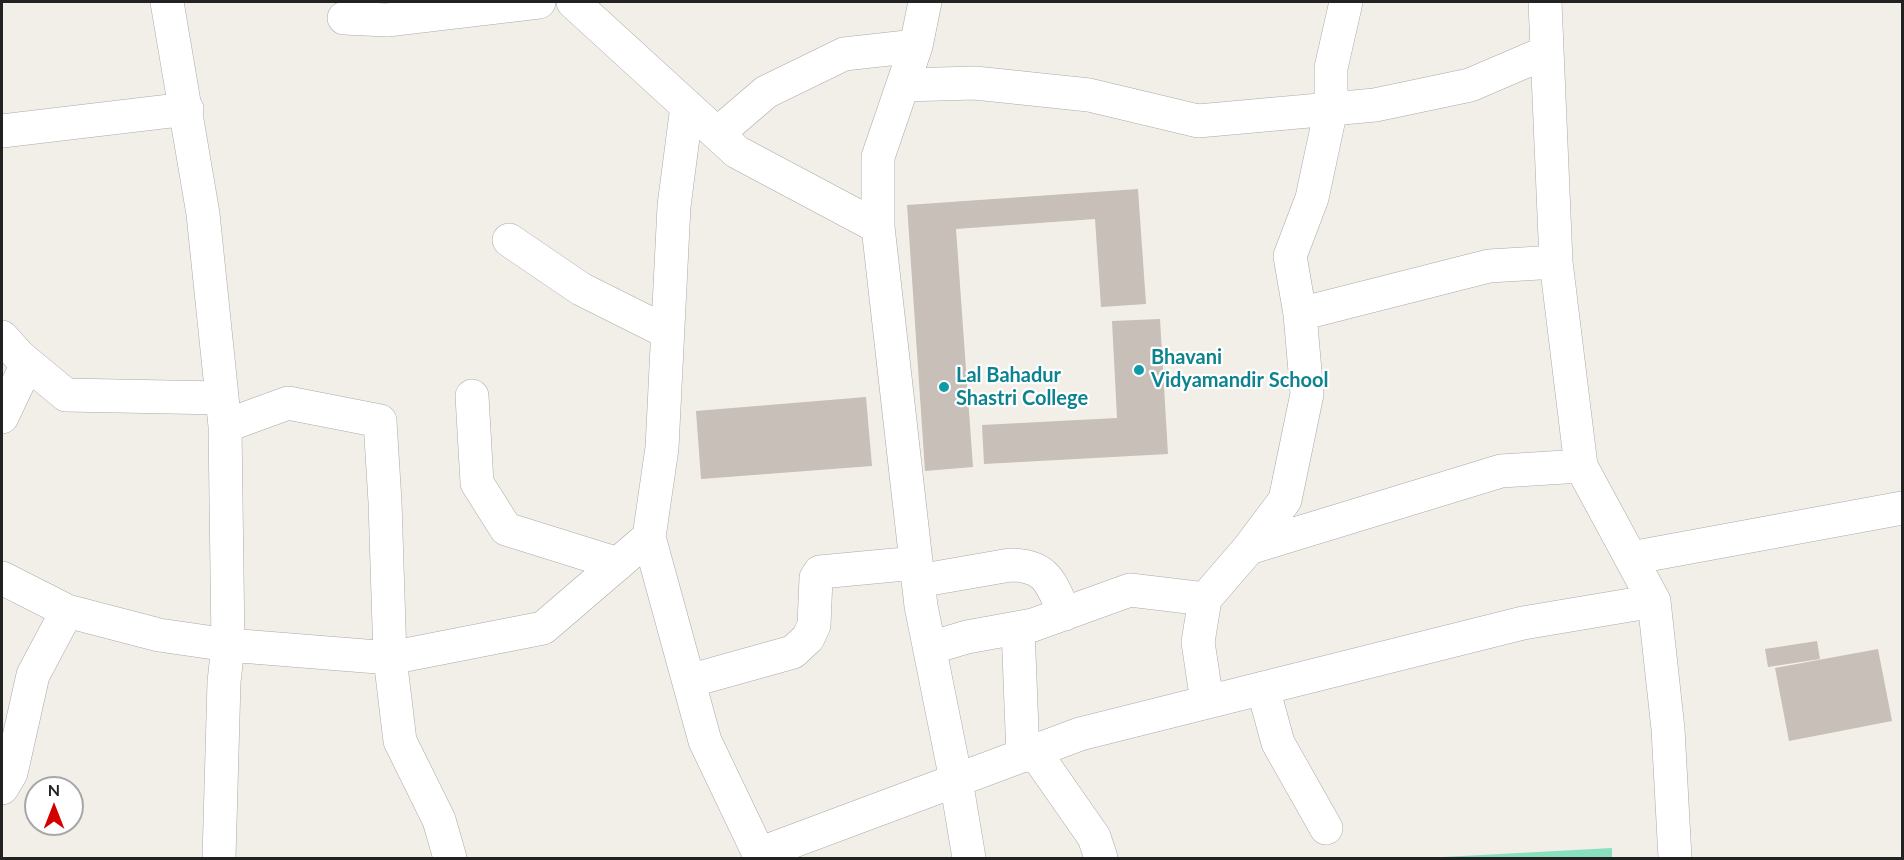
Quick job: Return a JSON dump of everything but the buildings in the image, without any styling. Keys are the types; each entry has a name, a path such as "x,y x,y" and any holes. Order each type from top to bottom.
{"street":[{"path":"167,2 187,109 203,214 223,412 228,645 224,682 219,858"},
{"path":"344,18 387,20 540,2"},
{"path":"573,2 737,152 878,227"},
{"path":"925,2 916,46 878,157 878,227 921,606 956,780 969,858"},
{"path":"1207,702 1198,642 1205,599 1249,548 1285,500 1307,394 1300,314 1290,256 1312,198 1330,109 1331,68 1347,2"},
{"path":"1545,2 1556,262 1581,466 1654,601 1668,729 1675,858"},
{"path":"717,134 766,92 844,54 916,46"},
{"path":"903,85 975,83 1089,95 1198,121 1375,105 1470,85 1547,52"},
{"path":"687,106 674,206 662,448 649,537 705,741 759,856 1080,734 1523,623 1654,601"},
{"path":"2,131 187,109"},
{"path":"509,240 582,290 667,332"},
{"path":"1300,314 1489,266 1556,262"},
{"path":"2,338 27,364 66,395 223,412 288,403 380,421 390,658 400,741 439,820 450,858"},
{"path":"2,417 27,364"},
{"path":"472,396 477,483 506,529 618,564"},
{"path":"1249,548 1501,471 1581,466"},
{"path":"1631,558 1902,508"},
{"path":"2,578 67,611 159,635 228,645 390,658 543,628 649,537"},
{"path":"689,681 793,652 808,638 814,625 816,578 820,572 917,572 1024,565 1037,569 1047,577 1065,614"},
{"path":"930,648 967,637 1033,625 1130,590 1205,599"},
{"path":"2,788 11,773 33,675 67,611"},
{"path":"1018,628 1028,754 1094,837 1101,858"},
{"path":"1263,688 1278,743 1326,828"}],"green space":[{"path":"1612,848 1612,858 1425,858"}],"place":[{"name":"Bhavani Vidyamandir School","path":"1139,370"},
{"name":"Lal Bahadur Shastri College","path":"944,387"}]}
